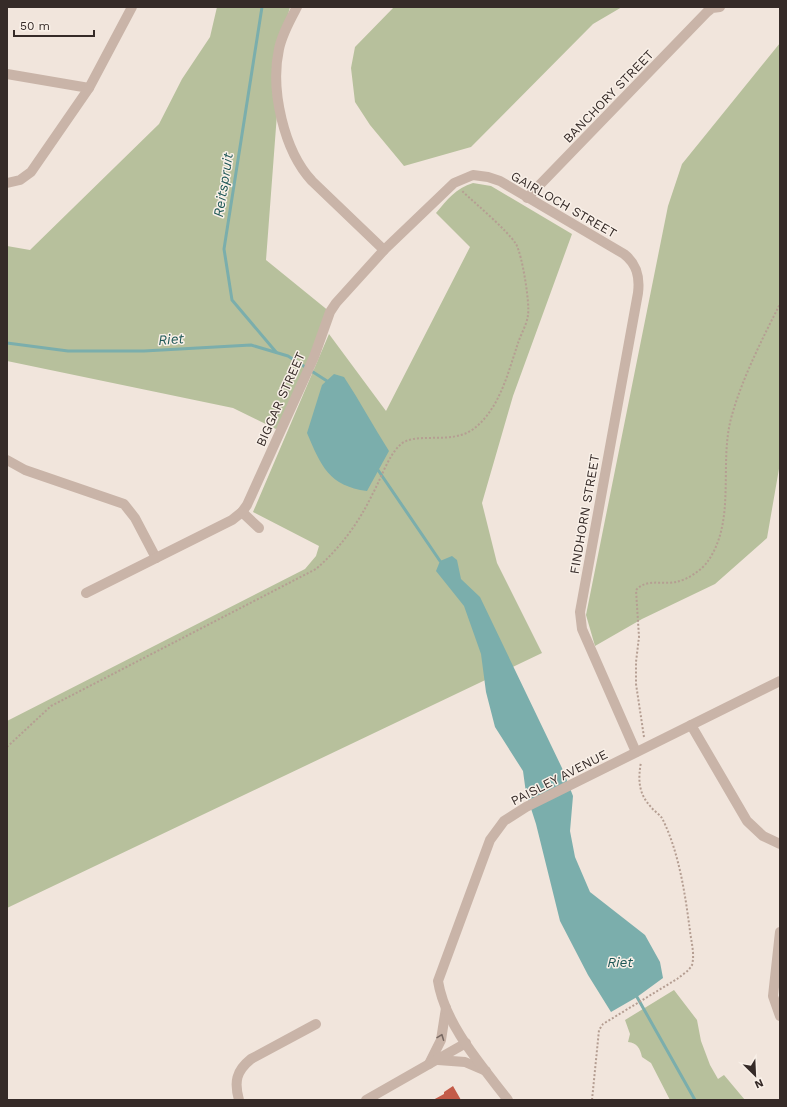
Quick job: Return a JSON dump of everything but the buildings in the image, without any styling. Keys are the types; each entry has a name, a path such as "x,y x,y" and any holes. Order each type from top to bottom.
{"street":[{"path":"7,183 20,180 31,172 89,88 132,7"},
{"path":"297,7 283,34 276,68 280,110 293,155 302,170 312,181 384,250"},
{"name":"BANCHORY STREET","path":"527,198 713,9"},
{"path":"7,74 89,88"},
{"name":"GAIRLOCH STREET","path":"468,176 477,175 493,178 624,254 632,261 638,272"},
{"name":"BIGGAR STREET","path":"86,593 232,520 242,512 247,505 303,383 334,307 384,250 454,183 468,176"},
{"name":"FINDHORN STREET","path":"638,272 638,293 580,612 582,629 639,751"},
{"path":"7,460 25,470 124,504 132,512 156,558"},
{"path":"242,512 259,528"},
{"name":"PAISLEY AVENUE","path":"508,1100 466,1043 446,1008 440,993 439,976 487,847 504,821 526,807 780,681"},
{"path":"691,725 747,821 763,836 780,844"},
{"path":"780,932 773,996 780,1016"},
{"path":"432,1062 444,1030 446,1008"},
{"path":"239,1100 235,1088 237,1073 243,1065 251,1059 316,1024"},
{"path":"366,1100 466,1043"},
{"path":"432,1062 465,1062 486,1071"}],"path":[{"path":"7,746 51,706 316,569 331,556 347,538 371,498 395,451 401,444 408,440 419,438 448,438 462,435 481,422 489,412 505,381 528,314 526,285 516,245 454,183"},
{"path":"592,1100 599,1030 603,1024 677,979 688,971 692,965 692,949 684,889 672,846 661,816 644,799 638,778 639,751 644,733 636,684 636,662 639,637 636,590 645,584 676,582 694,574 708,562 716,547 723,530 726,446 732,415 766,333 780,304"}],"green space":[{"path":"217,7 290,7 283,34 266,260 330,312 280,431 233,408 7,361 7,246 30,250 159,124 182,79 210,37"},
{"path":"394,7 622,7 593,24 471,147 404,166 370,125 355,102 351,68 355,47"},
{"path":"780,43 780,463 767,538 715,584 642,619 595,646 586,615 668,206 682,164"},
{"path":"473,183 491,186 572,234 513,396 482,503 497,563 542,653 7,908 7,721 305,569 316,556 319,546 253,512 329,334 386,411 470,247 436,213 457,191"},
{"path":"674,990 697,1020 701,1041 710,1065 718,1079 724,1075 745,1100 670,1100 651,1063 642,1057 636,1045 628,1042 630,1034 625,1020"}],"water":[{"path":"334,374 344,377 389,451 367,491 354,488 335,479 322,465 307,433 322,385"},
{"name":"Riet","path":"452,556 457,560 461,579 480,597 562,768 573,796 570,831 575,857 590,892 645,935 660,962 663,978 637,997 611,1012 588,975 560,921 536,824 526,793 523,771 495,727 486,692 481,654 464,606 436,571 440,561"}],"waterway":[{"name":"Reitspruit","path":"262,7 224,249 232,300 276,352"},
{"name":"Riet","path":"7,343 68,351 144,351 251,345 288,356 327,381"},
{"name":"Riet","path":"378,470 440,561"},
{"name":"Riet","path":"637,997 695,1100"}]}
